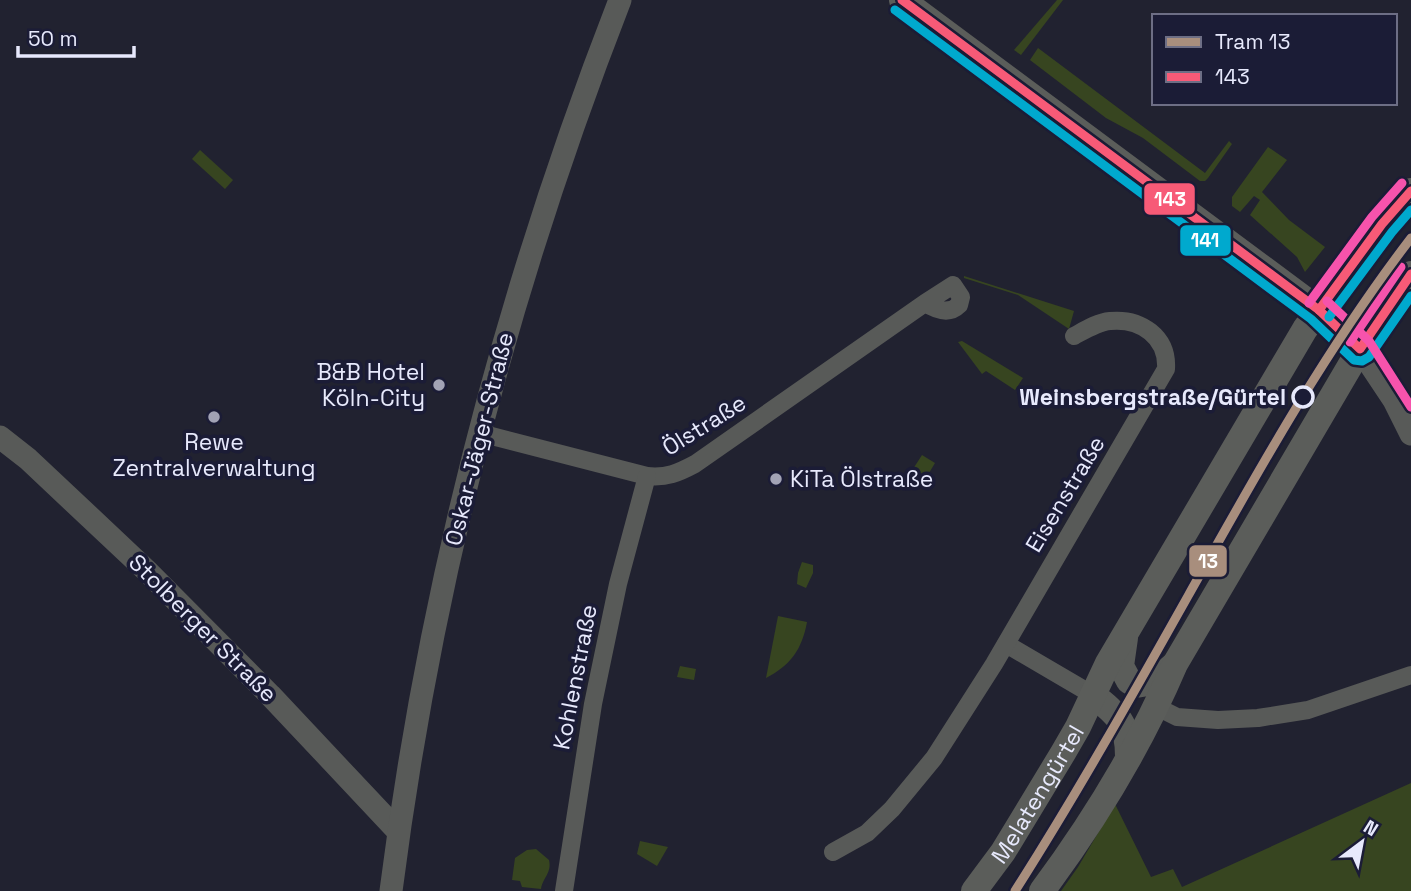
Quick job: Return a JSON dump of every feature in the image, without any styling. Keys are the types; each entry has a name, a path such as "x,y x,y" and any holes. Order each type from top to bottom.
{"main road":[{"path":"902,0 1319,310 1360,349"},
{"name":"Melatengürtel","path":"974,891 1003,852 1078,727 1108,663 1319,310 1382,224 1411,191"},
{"name":"Melatengürtel","path":"1042,891 1076,843 1157,707 1175,664 1360,349 1411,274"},
{"name":"Melatengürtel","path":"1126,633 1121,666 1129,681 1136,685 1154,682 1175,664"},
{"name":"Melatengürtel","path":"1093,695 1115,712 1124,725 1128,756"}],"street":[{"name":"Oskar-Jäger-Straße","path":"391,891 397,830 425,666 496,366 565,149 620,0"},
{"name":"Ölstraße","path":"480,433 647,475 662,478 673,476 695,464 925,303"},
{"name":"Eisenstraße","path":"834,852 867,833 910,789 964,713 1166,369 1167,357 1159,338 1133,323 1108,321 1074,336"},
{"path":"1360,349 1394,400 1411,434"},
{"name":"Stolberger Straße","path":"0,437 29,459 147,571 270,695 397,830"},
{"name":"Kohlenstraße","path":"564,891 593,704 618,584 647,475"},
{"path":"1006,644 1093,695"},
{"path":"1157,707 1177,717 1218,720 1258,718 1308,710 1411,675"}],"green space":[{"path":"1057,0 1063,0 1021,55 1014,50"},
{"path":"1038,48 1205,173 1229,141 1232,144 1208,178 1200,181 1143,138 1106,118 1030,60"},
{"path":"1268,147 1287,160 1262,192 1289,220 1325,247 1305,272 1297,257 1250,215 1260,200 1254,196 1240,212 1232,206 1232,197"},
{"path":"200,150 233,180 225,189 192,159"},
{"path":"964,276 1074,311 1069,329 1018,295"},
{"path":"962,341 1023,378 1015,390 986,371 982,374 958,342"},
{"path":"922,455 935,463 926,478 913,469"},
{"path":"802,562 813,565 813,573 806,588 797,584"},
{"path":"778,616 807,622 802,640 789,662 766,678"},
{"path":"680,666 696,669 694,680 677,677"},
{"path":"1411,783 1411,891 1061,891 1115,804 1151,877 1173,869 1182,887"},
{"path":"640,841 668,847 657,866 637,854"},
{"path":"536,849 549,860 548,872 541,889 522,887 520,881 512,880 515,858 527,850"}],"tram line":[{"name":"13","path":"1015,891 1108,737 1298,405 1352,320 1411,238"}],"transit line":[{"name":"143","path":"902,0 1319,310 1360,349 1411,274"},
{"name":"141","path":"895,10 1311,319 1354,360 1362,361 1369,357 1411,296"},
{"path":"1309,303 1372,217 1402,183"},
{"name":"143","path":"1319,310 1382,224 1411,191"},
{"name":"141","path":"1329,317 1411,210"},
{"path":"1350,342 1401,267"},
{"path":"1327,301 1369,341 1411,407"}],"place":[{"name":"B&B Hotel Köln-City","path":"439,385"},
{"name":"Weinsbergstraße/Gürtel","path":"1303,397"},
{"name":"Rewe Zentralverwaltung","path":"214,417"},
{"name":"KiTa Ölstraße","path":"776,479"}]}
